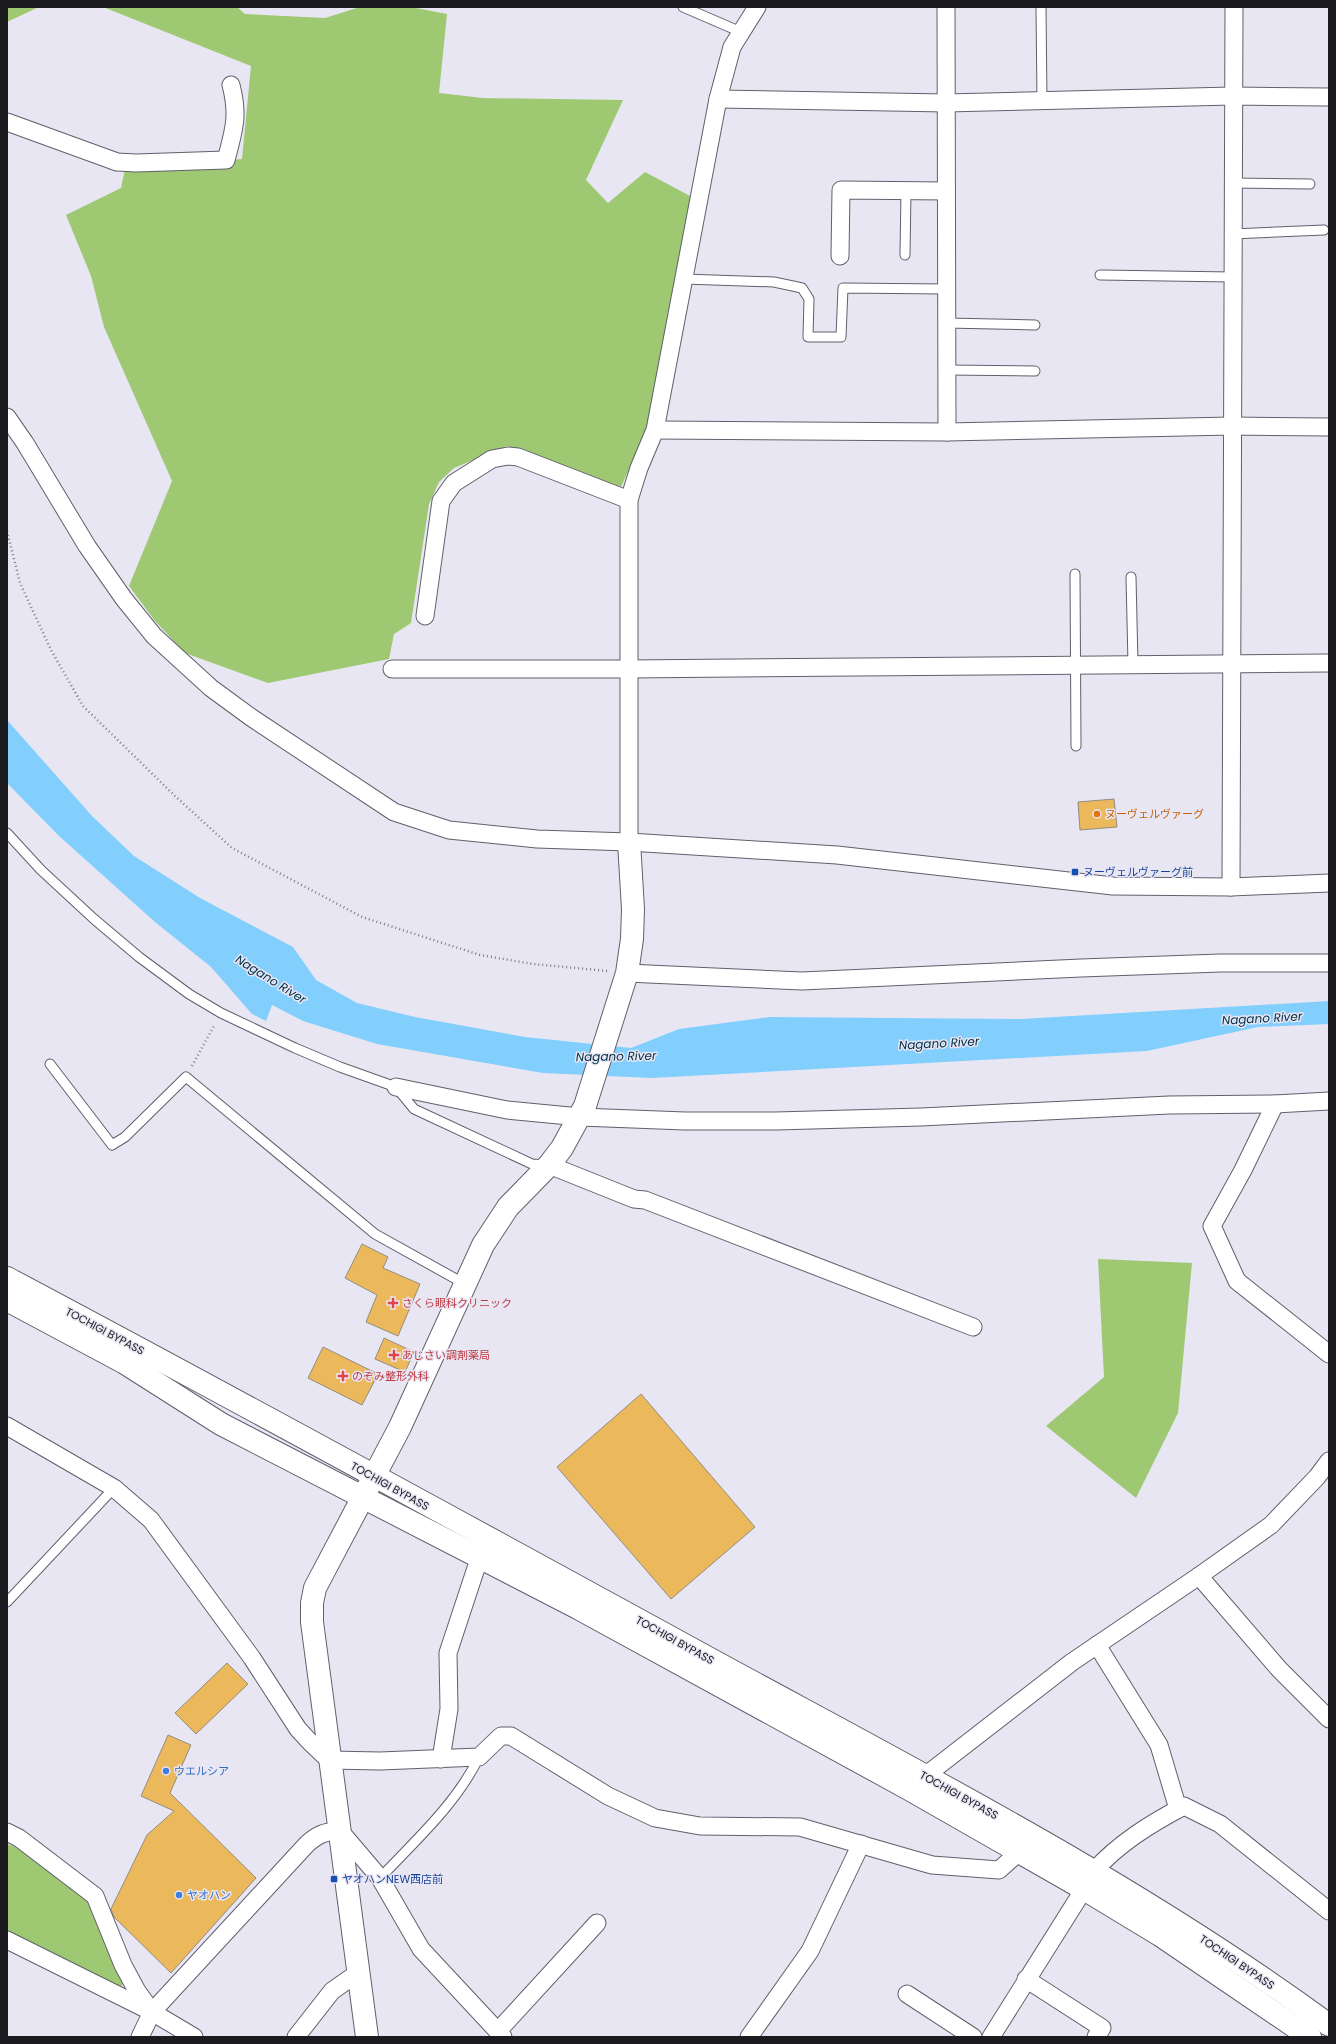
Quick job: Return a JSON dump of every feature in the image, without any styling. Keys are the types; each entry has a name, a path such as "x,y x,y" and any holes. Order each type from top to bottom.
{"main road":[{"path":"367,2037 340,1831 329,1760 312,1622 312,1603 315,1588 324,1568 400,1427 483,1245 495,1225 523,1190 549,1165 562,1148 583,1111 625,979 632,939 633,909 629,842"},
{"name":"TOCHIGI BYPASS","path":"7,1278 227,1395 374,1477 1035,1837 1089,1880 1202,1962 1310,2037"},
{"name":"TOCHIGI BYPASS","path":"7,1300 125,1363 220,1424 480,1556 888,1778 1019,1852 1089,1880 1218,1948 1326,2026"}],"street":[{"path":"629,842 629,500 639,468 655,430 718,99 732,47 757,7"},
{"path":"946,7 947,432"},
{"path":"1231,887 1232,96 1234,7"},
{"path":"7,122 117,162 136,163 226,160 236,124 236,104 231,85"},
{"path":"718,99 946,103 1232,96 1329,96"},
{"path":"840,256 841,190 946,192"},
{"path":"7,417 25,443 87,546 124,599 154,636 211,688 258,722 394,812 449,830 537,839 629,842 837,855 1113,886 1231,887 1329,883"},
{"path":"655,430 947,432 1232,426 1329,427"},
{"path":"425,616 441,501 454,483 492,459 508,456 518,457 629,500"},
{"path":"392,669 628,669 1329,663"},
{"path":"625,979 802,981 1220,963 1329,962"},
{"path":"396,1087 507,1110 583,1111 685,1121 776,1121 1031,1113 1169,1105 1275,1104 1329,1101"},
{"path":"1275,1104 1243,1170 1212,1226 1237,1281 1327,1346"},
{"path":"549,1165 634,1200 652,1203 973,1327"},
{"path":"7,1426 114,1488 151,1520 252,1658 298,1729 329,1760 380,1761 479,1757 500,1736 511,1736 608,1796 655,1818 700,1826 800,1826 932,1866 999,1870 1019,1852"},
{"path":"925,1776 1072,1662 1199,1576 1270,1525 1317,1477 1329,1461"},
{"path":"441,1759 450,1709 448,1653 480,1556"},
{"path":"1199,1576 1279,1669 1329,1719"},
{"path":"1097,1645 1159,1745 1178,1809"},
{"path":"991,2037 1089,1880 1107,1856 1149,1824 1184,1806 1220,1824 1329,1911"},
{"path":"140,2037 152,2012 306,1844 317,1836 329,1831 340,1831 380,1878 421,1949 501,2034 597,1923"},
{"path":"7,1832 19,1838 96,1896 123,1965 137,1991 152,2012"},
{"path":"749,2037 810,1952 861,1844"},
{"path":"7,1940 152,2012 194,2037"},
{"path":"296,2037 332,1991 358,1972"},
{"path":"1026,1979 1102,2028 1096,2037"},
{"path":"907,1994 973,2037"}],"lane":[{"path":"683,7 741,32"},
{"path":"946,7 956,7"},
{"path":"1041,7 1042,101"},
{"path":"1232,183 1310,184"},
{"path":"905,255 906,191"},
{"path":"1232,234 1324,230"},
{"path":"1100,274 1232,277"},
{"path":"684,279 774,282 802,288 809,299 808,337 841,337 843,288 946,289"},
{"path":"946,323 1035,326"},
{"path":"947,370 1035,371"},
{"path":"1075,574 1076,746"},
{"path":"1131,577 1133,664"},
{"path":"7,833 41,870 100,924 189,994 221,1013 340,1067 396,1087 414,1109 532,1164 549,1165"},
{"path":"50,1064 112,1144 125,1137 186,1077 375,1234 465,1284"},
{"path":"7,1602 114,1488"},
{"path":"380,1878 439,1814 471,1774 479,1757"}],"path":[{"path":"7,531 20,583 51,650 83,706 232,848 362,917 480,955 625,979"},
{"path":"186,1077 221,1013"}],"green space":[{"path":"7,7 39,7 7,22"},
{"path":"103,7 237,7 245,14 325,18 360,7 411,7 447,14 439,93 483,98 623,100 586,180 608,203 645,172 692,197 646,431 621,487 507,446 454,468 439,482 429,504 411,623 394,634 389,659 268,683 185,653 155,621 129,586 172,481 104,327 91,276 66,215 121,188 125,169 242,159 251,66"},
{"path":"1098,1259 1192,1263 1178,1413 1136,1498 1046,1426 1104,1377"},
{"path":"7,1844 16,1847 92,1904 124,1983 118,1989 7,1931"}],"water":[{"name":"Nagano River","path":"7,720 92,816 134,856 200,898 293,947 316,980 357,1003 415,1017 525,1037 631,1048 679,1029 770,1017 1021,1019 1329,1001 1329,1024 1258,1027 1147,1051 652,1078 543,1073 377,1044 303,1021 272,1005 266,1021 252,1014 211,967 155,922 59,836 7,783"}],"building":[{"name":"ヌーヴェルヴァーグ","path":"1114,799 1117,827 1080,830 1078,802"},
{"name":"さくら眼科クリニック","path":"362,1244 388,1257 383,1268 420,1284 398,1336 366,1322 377,1295 345,1278"},
{"name":"あじさい調剤薬局","path":"384,1338 414,1352 405,1372 375,1359"},
{"name":"のぞみ整形外科","path":"323,1347 378,1374 362,1405 308,1378"},
{"path":"641,1394 755,1527 671,1599 557,1467"},
{"path":"227,1663 248,1684 196,1734 175,1713"},
{"name":"ヤオハン","path":"168,1735 191,1745 170,1793 256,1878 171,1973 114,1917 111,1909 147,1835 174,1811 141,1796"}],"place":[{"name":"ヌーヴェルヴァーグ","path":"1097,814"},
{"name":"ヌーヴェルヴァーグ前","path":"1075,872"},
{"name":"さくら眼科クリニック","path":"393,1303"},
{"name":"あじさい調剤薬局","path":"394,1355"},
{"name":"のぞみ整形外科","path":"343,1376"},
{"name":"ウエルシア","path":"166,1771"},
{"name":"ヤオハンNEW西店前","path":"334,1879"},
{"name":"ヤオハン","path":"179,1895"}]}
